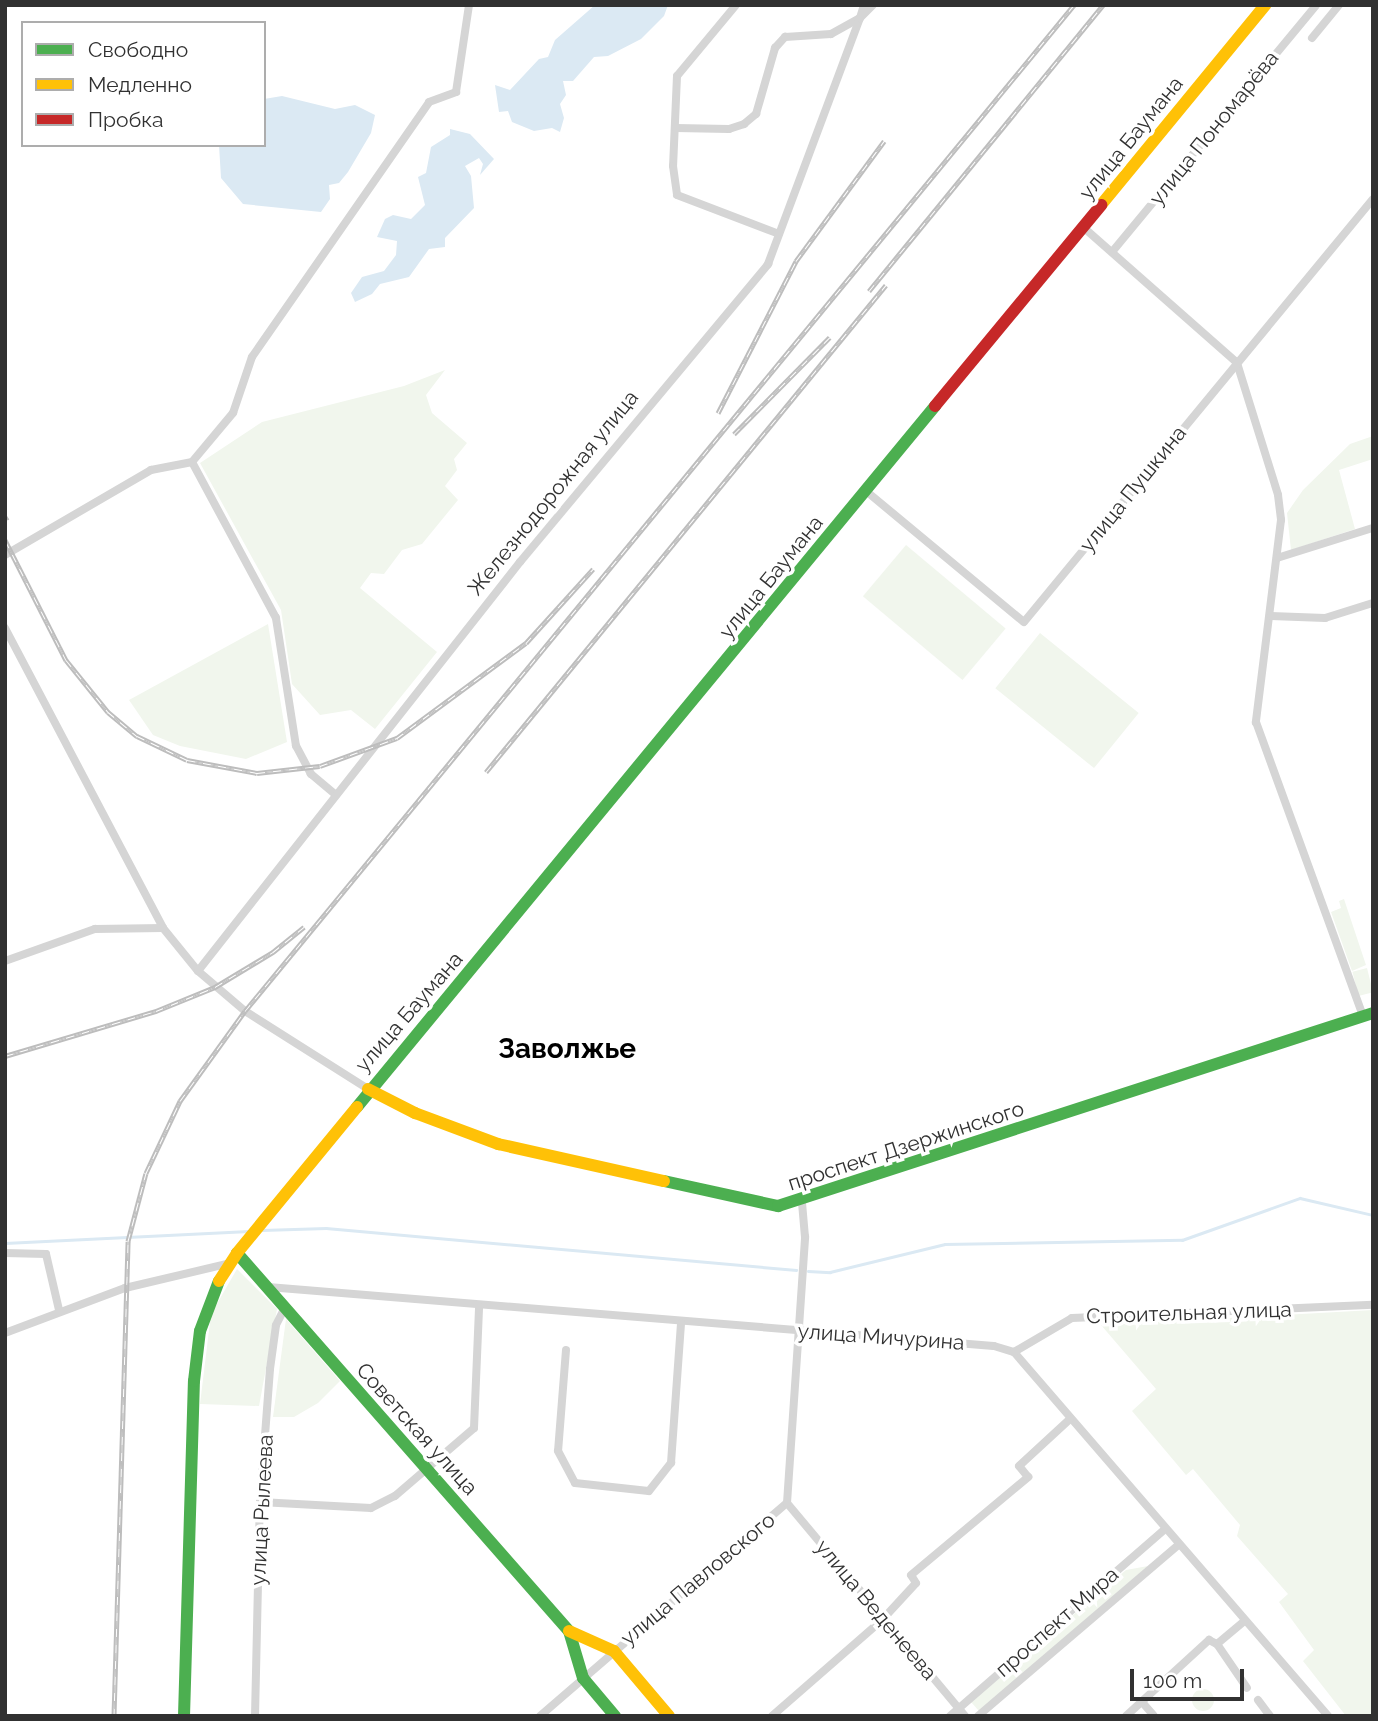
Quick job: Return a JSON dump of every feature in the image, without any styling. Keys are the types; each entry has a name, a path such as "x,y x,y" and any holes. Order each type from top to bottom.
{"main road":[{"name":"улица Баумана","path":"184,1716 200,1331 211,1294 234,1258 302,1168 866,491 1265,5"},
{"name":"проспект Дзержинского","path":"368,1089 415,1113 498,1144 769,1206 802,1201 1368,1015"},
{"name":"Советская улица","path":"234,1258 268,1287 569,1631"},
{"path":"569,1631 614,1651 669,1716"},
{"path":"569,1631 583,1678 615,1716"}],"street":[{"path":"5,555 151,470 192,462 233,413 252,357 429,102 456,92 469,5"},
{"path":"736,5 677,76 673,166 677,195 779,234"},
{"path":"676,128 729,129 744,124 756,114 775,48 785,37 831,34 860,18 864,5"},
{"name":"Железнодорожная улица","path":"198,971 520,562 768,264 860,18 873,5"},
{"name":"улица Пономарёва","path":"1112,252 1316,5"},
{"path":"1312,38 1339,5"},
{"name":"улица Пушкина","path":"866,491 1024,622 1373,199"},
{"path":"1083,227 1237,363 1278,495 1277,558 1256,722 1368,1015"},
{"path":"192,462 276,618 296,746 312,774 336,795"},
{"path":"1277,558 1373,528"},
{"path":"1271,617 1325,618 1373,603"},
{"path":"5,628 163,928 198,971 245,1011 368,1089"},
{"path":"5,961 95,929 163,928"},
{"name":"улица Павловского","path":"540,1716 787,1503 796,1331 805,1237 802,1201"},
{"path":"5,1254 46,1254 59,1310"},
{"path":"5,1332 59,1310 234,1258"},
{"name":"улица Мичурина","path":"268,1287 479,1307 994,1346 1014,1352"},
{"name":"Строительная улица","path":"1014,1352 1072,1318 1373,1305"},
{"name":"улица Рылеева","path":"255,1716 260,1502 271,1358 276,1325 285,1307"},
{"path":"260,1502 371,1508 395,1496 474,1428 479,1307"},
{"path":"566,1350 558,1451 575,1483 649,1491 671,1464 681,1323"},
{"path":"1014,1352 1328,1716"},
{"path":"772,1716 882,1619 916,1583 911,1575 1028,1477 1019,1466 1070,1419"},
{"name":"улица Веденеева","path":"787,1503 965,1716"},
{"name":"проспект Мира","path":"950,1716 1165,1529"},
{"name":"проспект Мира","path":"978,1716 1178,1545"},
{"path":"1217,1644 1244,1621"},
{"path":"1126,1716 1209,1640 1217,1644 1247,1688"},
{"path":"1258,1700 1270,1716"},
{"path":"1142,1702 1154,1716"}],"shaded area":[{"path":"595,5 668,5 664,16 641,39 608,56 594,57 573,81 563,81 566,95 560,104 564,118 560,132 552,128 534,131 512,122 508,111 499,112 495,85 510,90 539,59 548,57 555,40"},
{"path":"282,96 335,109 355,105 375,115 371,133 348,172 339,183 329,185 330,199 321,212 243,204 221,178 219,147 266,147 266,99"},
{"path":"450,129 470,134 494,159 480,175 483,164 479,158 465,166 471,176 474,208 445,238 445,247 429,249 409,277 380,284 372,294 355,302 351,293 362,277 384,271 396,255 397,241 377,237 385,219 393,215 411,219 425,205 418,177 426,173 431,147 450,135"},
{"path":"445,370 426,395 432,413 467,443 454,459 457,470 445,486 458,500 422,544 402,550 384,574 371,573 360,588 437,652 375,729 351,710 320,715 292,684 281,610 200,463 262,422 404,386"},
{"path":"1373,436 1373,459 1339,470 1355,529 1291,550 1287,513 1303,490 1350,444"},
{"path":"906,545 1006,629 963,680 863,596"},
{"path":"268,624 287,742 246,759 180,746 153,735 129,700"},
{"path":"1040,633 1139,713 1094,768 995,688"},
{"path":"1344,899 1366,965 1352,971 1331,912 1341,908 1339,901"},
{"path":"1367,968 1373,992 1358,996 1352,972"},
{"path":"237,1269 277,1309 259,1406 200,1404 211,1314"},
{"path":"1373,1310 1373,1716 1346,1716 1303,1661 1314,1650 1279,1602 1288,1594 1237,1536 1240,1525 1193,1469 1186,1475 1132,1411 1156,1389 1101,1325"},
{"path":"286,1319 340,1381 318,1403 294,1417 273,1417"},
{"path":"1148,1566 979,1711 971,1702 1126,1570"},
{"path":"1203,1689 1211,1692 1214,1700 1211,1708 1203,1711 1195,1708 1192,1700 1195,1692"}],"waterway":[{"path":"808,1271 830,1272 945,1244 1182,1240 1300,1198 1373,1215"},
{"path":"262,1230 326,1228 796,1270"},
{"path":"5,1243 249,1231"}],"railway":[{"path":"114,1716 128,1241 146,1173 180,1101 245,1011 1074,5"},
{"path":"869,291 1103,5"},
{"path":"718,413 796,261 884,141"},
{"path":"486,772 886,285"},
{"path":"734,434 830,337"},
{"path":"5,540 66,660 108,712 137,736 187,760 257,773 320,766 397,738 526,643 593,569"},
{"path":"5,1056 156,1011 215,987 273,952 304,927"}],"traffic: fast":[{"path":"357,1107 935,406"},
{"path":"664,1181 778,1206 1373,1013"},
{"path":"237,1253 569,1631 583,1678 615,1716"},
{"path":"184,1716 194,1381 200,1331 219,1281"}],"traffic: slow":[{"path":"1101,205 1265,5"},
{"path":"368,1089 415,1113 498,1144 664,1181"},
{"path":"219,1281 237,1253 357,1107"},
{"path":"569,1631 614,1651 669,1716"}],"traffic: jam":[{"path":"935,406 1101,205"}],"district":[{"name":"Заволжье","path":"567,1049"}]}
